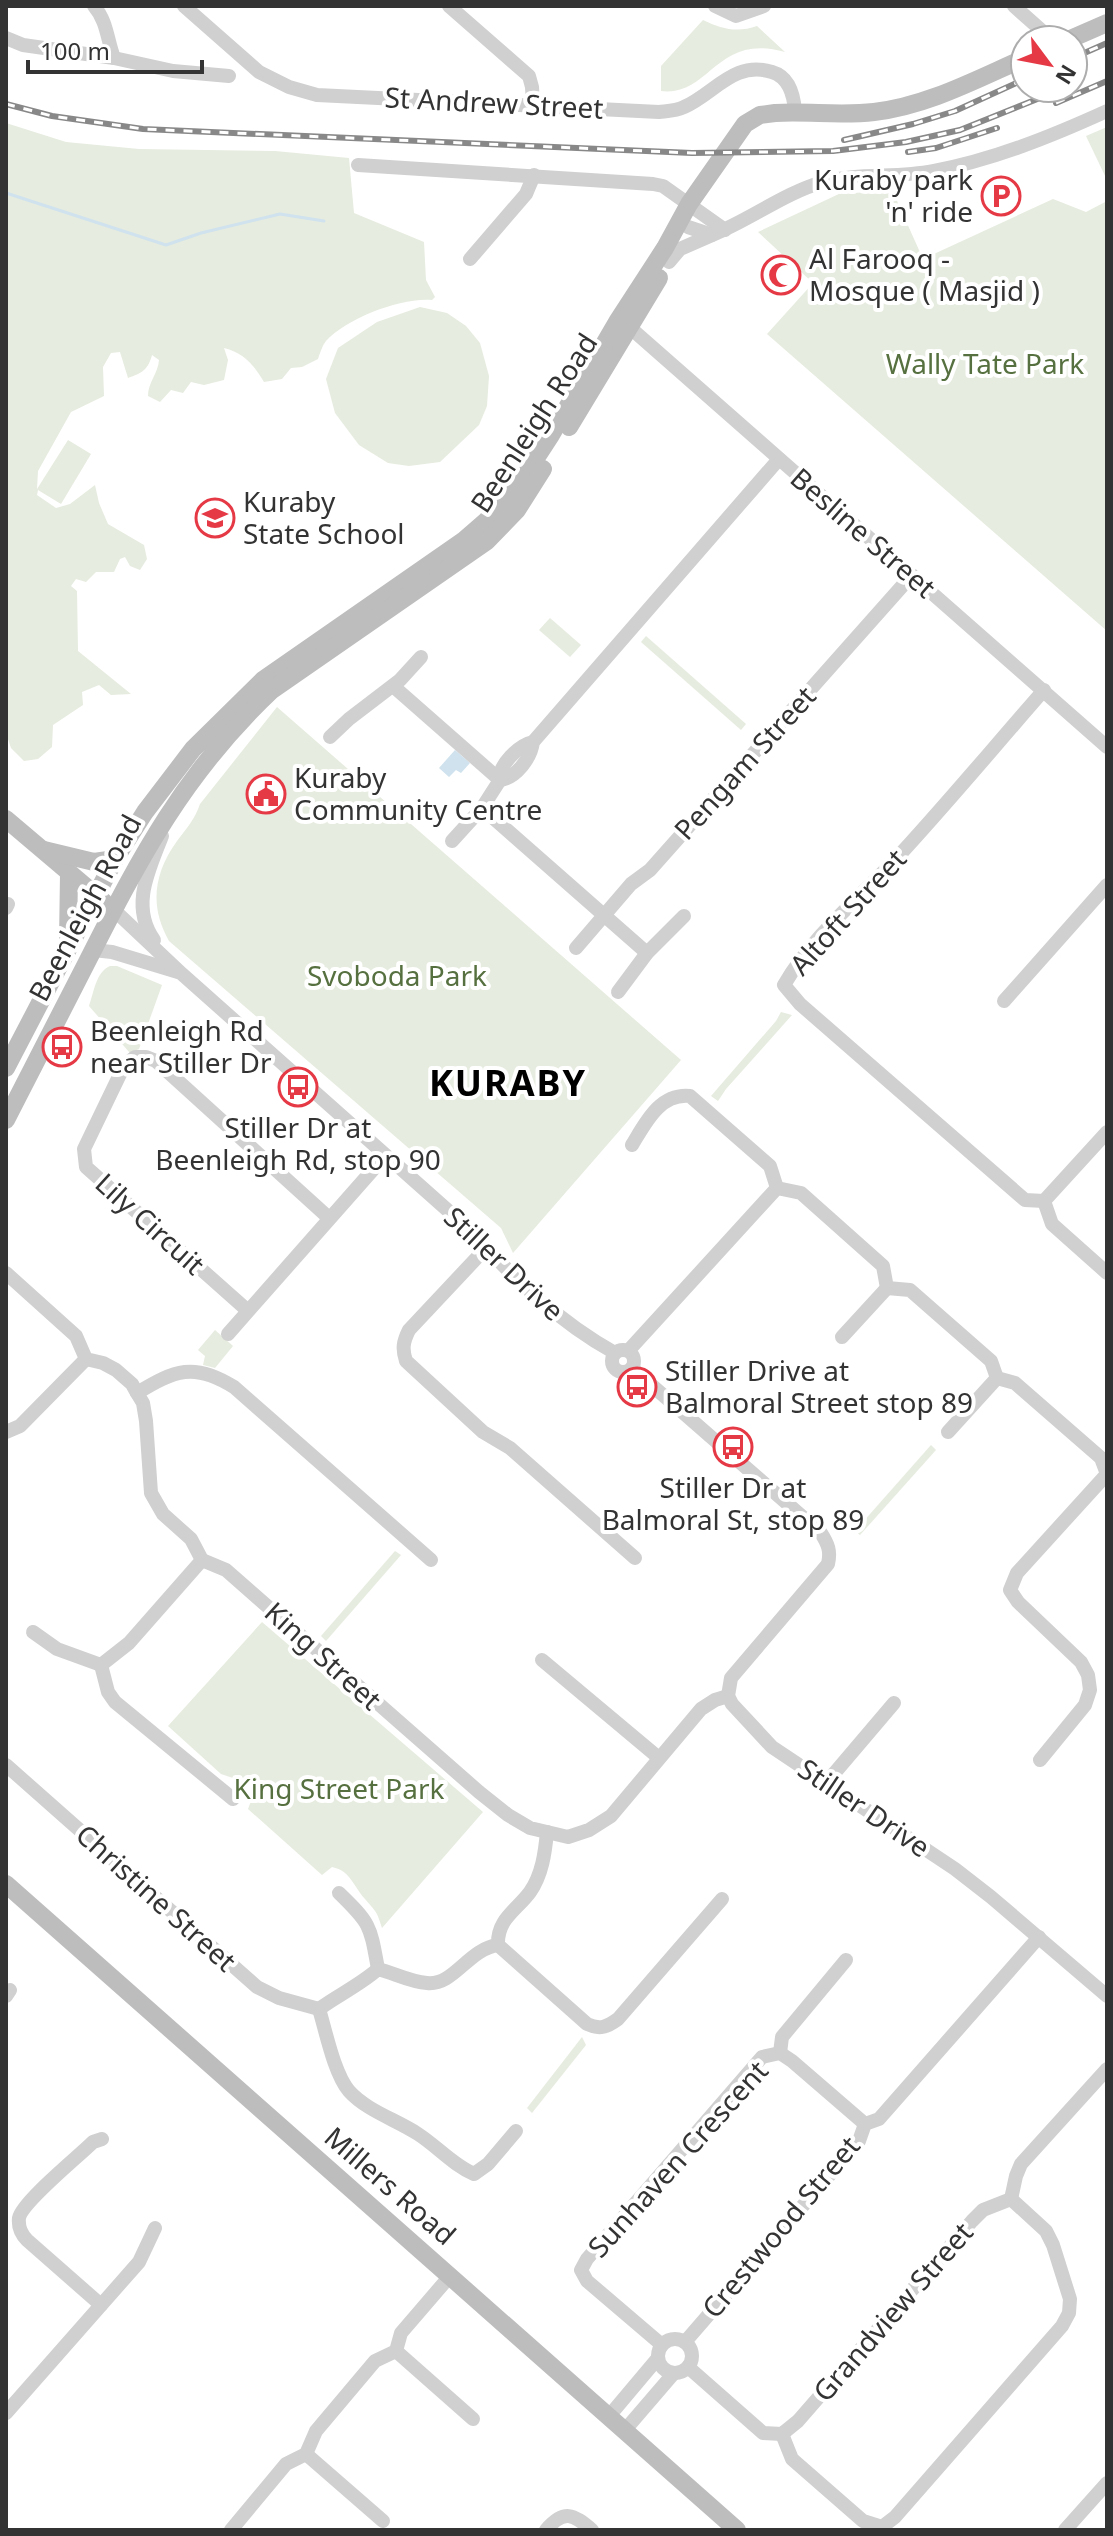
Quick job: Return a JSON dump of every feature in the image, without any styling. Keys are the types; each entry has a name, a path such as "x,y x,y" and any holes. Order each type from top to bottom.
{"main road":[{"name":"Beenleigh Road","path":"6,1120 141,856 175,802 244,716 272,690 438,577 504,526 517,510 665,248 745,124 760,115 871,113 902,108 1009,65"},
{"name":"Beenleigh Road","path":"6,1068 115,859 145,812 193,749 263,680 463,541 486,521 523,478 669,262 688,227 693,207"},
{"path":"6,819 113,909"},
{"path":"41,850 94,862 115,859"},
{"path":"68,948 69,874"},
{"name":"Millers Road","path":"6,1884 610,2415 726,2527"}],"street":[{"path":"94,6 105,19 114,58"},
{"name":"St Andrew Street","path":"184,6 259,72 289,87 317,95 659,112 687,106 723,80 759,68 776,73 786,83 792,94 795,112"},
{"path":"449,6 529,76 533,105"},
{"path":"715,6 729,15 742,16 764,6"},
{"path":"1014,6 1034,24"},
{"path":"6,38 23,45 114,58 173,71 229,76"},
{"path":"669,262 680,249 818,183 906,175 956,166 1035,140 1107,111"},
{"path":"358,165 653,184 663,186 693,207 719,232"},
{"path":"470,259 526,194 534,175"},
{"path":"688,227 719,232"},
{"name":"Besline Street","path":"623,326 635,332 1107,747"},
{"path":"452,841 482,808 500,780 513,775 532,753 533,742 779,459"},
{"name":"Pengam Street","path":"576,948 631,884 650,870 912,575"},
{"path":"330,737 393,686 421,657"},
{"path":"393,686 500,780"},
{"name":"Altoft Street","path":"1044,690 893,862 795,965 784,985 800,1004 1025,1200 1044,1201"},
{"path":"170,963 147,930 142,909 149,871 175,802"},
{"path":"482,808 647,953"},
{"path":"1004,1001 1107,885"},
{"name":"Stiller Drive","path":"113,909 471,1231 566,1322 622,1352"},
{"path":"618,992 647,953 684,916"},
{"path":"93,950 112,952 182,974"},
{"name":"Lily Circuit","path":"247,1310 86,1167 84,1149 124,1066 135,1057 156,1061 329,1218"},
{"path":"632,1145 645,1123 666,1100 678,1094 690,1096 770,1166 777,1188"},
{"path":"1107,1132 1044,1201 1052,1224 1107,1273"},
{"path":"228,1334 385,1156"},
{"path":"777,1188 801,1193 883,1266 887,1288"},
{"path":"728,1696 731,1678 837,1553 821,1533 632,1368 635,1359 622,1352 777,1188"},
{"path":"486,1248 409,1330 403,1341 406,1361 483,1432 510,1448 635,1558"},
{"path":"6,1273 76,1336 86,1359"},
{"path":"842,1337 887,1288"},
{"path":"887,1288 910,1290 991,1361 997,1378"},
{"path":"86,1359 116,1370 137,1393 177,1372 197,1371 214,1375 234,1387 431,1560"},
{"path":"6,1432 20,1426 86,1359"},
{"path":"948,1432 997,1378"},
{"path":"997,1378 1015,1383 1101,1458 1107,1474 1017,1573 1010,1590 1018,1602 1081,1662 1088,1675 1090,1690 1085,1705 1040,1760"},
{"name":"King Street","path":"137,1393 143,1403 146,1421 151,1493 163,1514 191,1539 202,1560 226,1570 372,1700 508,1815 530,1828 568,1837 589,1830 611,1816 701,1709 728,1696"},
{"path":"101,1665 129,1643 202,1560"},
{"path":"33,1632 57,1649 101,1665"},
{"path":"542,1660 659,1758"},
{"path":"101,1665 108,1692 115,1702 233,1799"},
{"name":"Stiller Drive","path":"728,1696 736,1710 772,1747 955,1869 1107,1996"},
{"path":"826,1783 894,1703"},
{"name":"Christine Street","path":"6,1765 257,1987 279,1998 319,2009"},
{"path":"547,1832 539,1875 530,1892 506,1918 498,1933 498,1945 595,2028 607,2027 618,2019 722,1899"},
{"path":"339,1893 366,1919 378,1969"},
{"name":"Crestwood Street","path":"685,2342 859,2141 865,2124 879,2119 1039,1937"},
{"path":"378,1969 431,1984 447,1979 472,1955 486,1947 498,1945"},
{"path":"780,2053 782,2037 846,1960"},
{"path":"378,1969 319,2009 341,2077 349,2091 420,2135 462,2169 474,2174 488,2164 516,2131"},
{"name":"Sunhaven Crescent","path":"660,2352 587,2281 581,2270 587,2259 762,2057 780,2053 865,2124"},
{"path":"660,2352 664,2368 681,2370 763,2433 782,2434 792,2459 863,2521 882,2527 895,2517 1062,2326 1069,2313 1070,2299 1046,2231 1011,2199 1021,2164 1107,2069"},
{"path":"101,2305 21,2234 19,2218 26,2204 93,2142 102,2139"},
{"name":"Grandview Street","path":"782,2434 798,2421 972,2221 983,2210 1011,2199"},
{"path":"6,2413 139,2262 155,2228"},
{"path":"231,2530 286,2464 306,2454 316,2431 375,2361 396,2351 401,2333 450,2276"},
{"path":"610,2415 671,2339 685,2342 692,2357 625,2430"},
{"path":"396,2351 473,2419"},
{"path":"306,2454 383,2521"},
{"path":"1065,2530 1107,2483"},
{"path":"546,2530 560,2517 569,2515 578,2518 592,2530"}],"green space":[{"path":"703,20 730,29 757,26 785,52 762,48 743,50 728,57 691,85 661,91 661,66"},
{"path":"6,123 66,142 139,149 275,151 349,158 354,213 424,242 426,280 435,297 391,306 347,324 326,341 318,359 302,367 291,368 282,379 264,382 248,360 224,348 228,360 224,380 204,385 191,382 183,393 171,390 160,402 148,396 159,360 152,355 144,370 128,378 120,352 111,353 103,367 104,396 71,412 38,471 37,489 68,440 91,454 61,504 38,490 37,495 56,508 70,504 95,485 108,524 144,545 147,559 140,570 130,566 125,557 120,559 114,572 96,572 86,582 76,579 71,586 77,591 78,651 131,694 111,695 99,685 82,692 83,705 53,725 52,747 38,759 24,761 11,748 6,733"},
{"path":"1107,127 1107,180 1086,136"},
{"name":"Wally Tate Park","path":"893,192 923,259 1053,199 1086,212 1107,201 1107,631 767,334 813,283 758,232 841,193"},
{"path":"420,307 447,313 466,326 480,343 489,376 487,406 479,425 440,462 409,466 388,463 359,445 335,413 326,379 338,348 377,322"},
{"path":"550,618 581,645 570,657 539,630"},
{"path":"646,636 746,724 741,730 641,642"},
{"name":"Svoboda Park","path":"277,707 681,1060 513,1253 501,1228 169,941 163,928 157,890 169,853 200,804"},
{"path":"110,966 117,966 162,985 139,1049 130,1053 89,1006 99,978"},
{"path":"781,1012 792,1015 718,1101 711,1096 776,1021"},
{"path":"215,1330 233,1346 215,1368 203,1365 205,1356 198,1350"},
{"path":"931,1445 936,1450 860,1535 855,1531"},
{"path":"395,1551 401,1555 326,1641 321,1636"},
{"name":"King Street Park","path":"262,1622 483,1812 382,1928 376,1912 348,1875 332,1867 322,1875 248,1809 253,1796 248,1783 221,1774 168,1726"},
{"path":"582,2037 586,2045 532,2113 527,2108"}],"water":[{"path":"455,750 470,763 461,773 456,770 449,777 439,768"}],"waterway":[{"path":"6,193 166,245 280,214 324,221"}],"railway":[{"path":"1089,51 1107,43"},
{"path":"1089,89 1107,81"},
{"path":"844,140 955,111 1009,86"},
{"path":"6,104 52,116 143,129 692,153 833,151 906,142 960,130 1025,104"},
{"path":"908,152 936,148 997,128"}],"place":[{"name":"Kuraby park 'n' ride","path":"1001,196"},
{"name":"Al Farooq - Mosque ( Masjid )","path":"781,275"},
{"name":"Kuraby State School","path":"215,518"},
{"name":"Kuraby Community Centre","path":"266,794"},
{"name":"Beenleigh Rd near Stiller Dr","path":"62,1047"},
{"name":"Stiller Dr at Beenleigh Rd, stop 90","path":"298,1087"},
{"name":"Stiller Drive at Balmoral Street stop 89","path":"637,1387"},
{"name":"Stiller Dr at Balmoral St, stop 89","path":"733,1447"}],"district":[{"name":"KURABY","path":"508,1083"}]}
